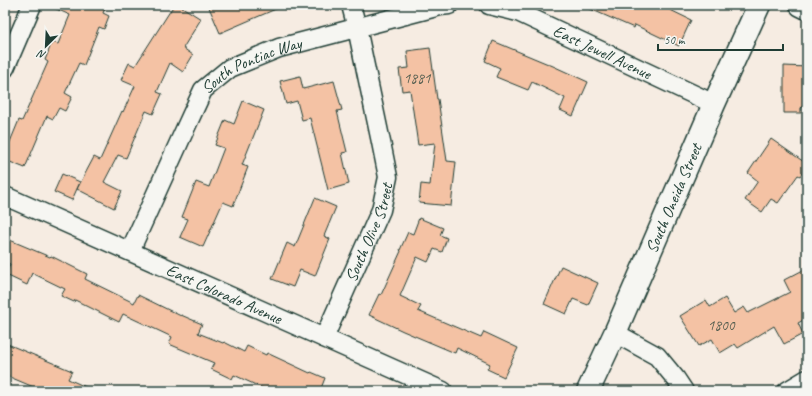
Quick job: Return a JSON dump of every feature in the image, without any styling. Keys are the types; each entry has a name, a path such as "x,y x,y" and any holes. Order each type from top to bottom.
{"street":[{"path":"5,68 32,5"},
{"path":"351,5 357,28 440,6 449,5"},
{"name":"East Jewell Avenue","path":"489,5 518,12 714,104"},
{"name":"South Oneida Street","path":"588,391 759,5"},
{"path":"801,5 807,8"},
{"name":"South Pontiac Way","path":"130,251 203,90 230,68 279,48 357,28"},
{"name":"South Olive Street","path":"324,338 381,210 388,177 357,28"},
{"name":"East Colorado Avenue","path":"5,196 443,391"},
{"path":"615,333 657,356 684,391"},
{"path":"787,391 807,379"}],"building":[{"path":"47,5 106,5 103,13 109,16 104,29 99,27 84,65 79,63 65,93 72,97 65,111 59,108 53,119 47,116 25,168 5,160 5,154 19,120 22,121 48,62 45,60 52,42 58,44 70,15"},
{"path":"174,5 179,5 201,19 183,48 193,55 183,72 170,63 157,92 162,94 153,114 146,111 126,158 118,155 104,182 122,191 114,208 77,189 94,157 100,160 135,86 121,80 129,63 135,66"},
{"path":"208,5 285,5 220,33"},
{"path":"581,5 660,5 691,20 679,46 635,25 634,28"},
{"path":"493,41 588,82 573,116 560,110 565,98 532,82 528,90 496,77 500,68 485,61"},
{"path":"430,48 447,161 456,162 451,206 419,203 421,184 430,185 435,143 418,145 410,90 402,91 399,69 409,68 407,51"},
{"path":"784,66 807,67 807,107 801,107 801,113 784,113"},
{"path":"300,76 303,89 334,81 342,110 337,111 347,152 342,153 349,184 328,190 310,118 302,120 297,101 286,104 280,81"},
{"path":"243,101 264,110 242,165 248,167 233,206 223,202 203,247 180,237 188,219 182,217 196,182 209,187 224,148 215,145 225,120 234,124"},
{"path":"771,139 807,164 807,166 800,176 798,175 778,203 771,199 762,212 745,200 758,181 748,173"},
{"path":"62,174 80,182 72,200 54,192"},
{"path":"315,198 336,207 324,236 330,239 315,276 300,270 293,287 272,279 287,243 295,247"},
{"path":"419,218 443,228 440,235 447,238 442,252 434,249 428,262 417,257 400,296 421,306 418,311 481,338 484,332 518,348 504,377 487,369 490,364 457,348 455,353 369,315 379,294 381,295 408,232 413,234"},
{"path":"5,238 50,257 51,256 87,274 85,279 134,303 138,295 181,316 202,324 198,333 223,343 224,342 244,352 247,346 266,355 267,353 310,373 311,372 325,378 320,391 269,391 234,375 232,379 211,369 214,363 169,344 172,337 123,314 119,322 75,300 74,302 61,296 65,289 32,273 27,285 6,275 10,264 5,262"},
{"path":"561,266 598,283 588,305 573,299 566,314 544,304"},
{"path":"807,268 807,318 798,323 803,334 784,344 774,326 738,348 735,344 720,353 712,339 699,346 680,316 706,300 710,307 725,298 734,313 744,307 748,313 790,292 784,280"},
{"path":"5,343 72,371 68,379 95,391 43,391 5,375"}]}
